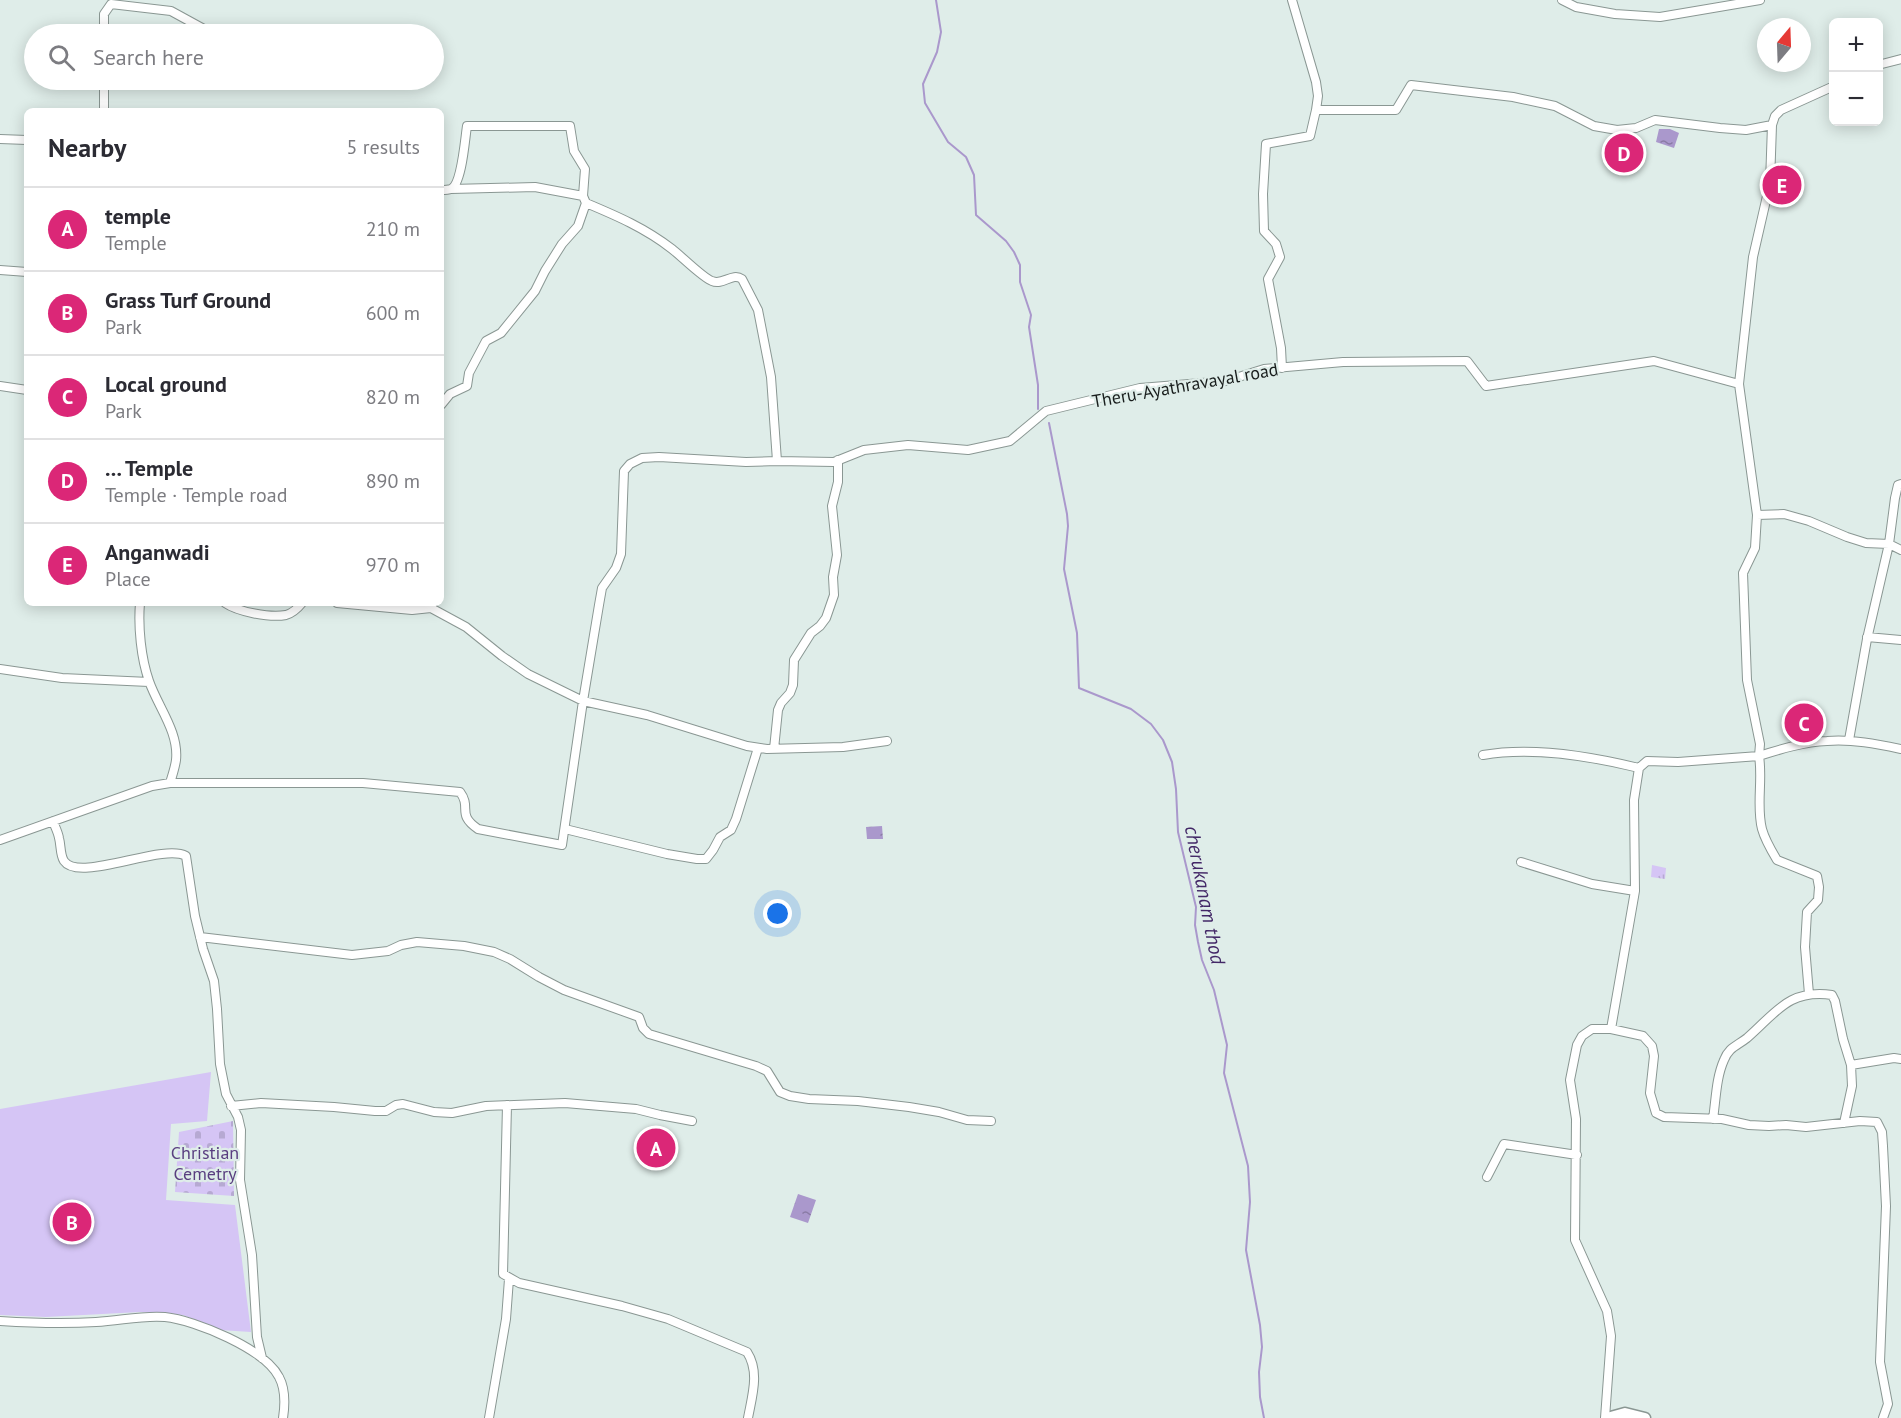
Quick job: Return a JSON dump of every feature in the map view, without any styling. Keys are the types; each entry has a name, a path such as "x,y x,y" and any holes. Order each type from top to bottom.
{"street":[{"path":"1282,368 1281,348 1268,279 1280,257 1276,244 1264,231 1263,194 1266,144 1310,136 1318,96 1292,0"},
{"path":"1562,0 1576,7 1615,14 1660,17 1760,0"},
{"path":"104,24 107,2 171,11 195,24"},
{"path":"1883,64 1901,59"},
{"path":"1316,110 1396,110 1411,85 1513,97 1555,106 1594,126 1617,130 1636,128 1655,120 1720,129 1746,130 1772,125"},
{"path":"1809,994 1805,947 1807,912 1818,900 1817,876 1777,860 1761,827 1760,744 1747,680 1743,573 1755,548 1757,515 1739,384 1753,256 1770,183 1772,125 1775,116 1781,110 1829,88"},
{"path":"104,90 104,108"},
{"path":"444,401 450,394 467,386 469,373 486,341 501,333 535,291 562,244 578,226 584,199 585,169 574,151 570,126 467,126 458,178 451,189"},
{"path":"0,139 24,140"},
{"path":"444,190 535,187 584,199 634,223 671,248 712,282 723,282 738,276 742,279 758,310 769,366 777,461"},
{"path":"0,270 24,272"},
{"name":"Theru-Ayathravayal road","path":"583,701 602,588 616,568 621,554 624,471 630,464 642,458 746,462 838,460 864,450 908,445 968,450 1010,441 1046,411 1140,388 1226,381 1264,369 1343,362 1467,361 1486,386 1654,361 1739,384"},
{"path":"0,386 24,390"},
{"path":"774,749 778,710 793,685 794,660 811,633 826,618 834,595 833,577 837,555 832,506 838,482 838,460"},
{"path":"1849,741 1867,637 1889,544 1895,498 1898,485 1901,483"},
{"path":"1757,515 1784,514 1809,520 1830,531 1866,543 1889,544 1901,550"},
{"path":"140,606 138,623 149,682 174,738 176,759 170,783"},
{"path":"229,606 242,612 270,615 286,615 299,606"},
{"path":"369,606 412,610 432,606 466,627 528,674 583,701 646,716 747,746 774,749 843,747 887,741"},
{"path":"1867,637 1901,640"},
{"path":"0,669 62,678 149,682"},
{"path":"0,840 152,786 170,783 363,783 460,792 464,798 465,813 469,822 478,829 562,845 583,701"},
{"path":"1611,1029 1635,891 1634,800 1639,768 1647,761 1678,762 1759,756 1826,741 1849,741 1901,749"},
{"path":"565,829 667,854 698,860 706,859 720,837 730,830 736,819 758,748"},
{"path":"1483,755 1506,751 1554,753 1608,760 1639,768"},
{"path":"53,821 59,837 63,860 69,866 76,868 170,853 186,856 200,937 214,981 220,1064 226,1094 238,1117 241,1130 240,1180 252,1255 257,1337 262,1358"},
{"path":"1521,862 1592,884 1635,891"},
{"path":"200,937 352,955 388,951 401,945 417,942 464,946 494,952 564,990 639,1017 643,1028 649,1034 730,1057 767,1071 780,1092 790,1096 909,1107 967,1120 991,1121"},
{"path":"1713,1119 1718,1079 1725,1058 1734,1046 1746,1039 1787,1002 1809,994 1832,995 1851,1065 1852,1086 1844,1123"},
{"path":"1646,1418 1625,1413 1606,1418 1611,1336 1607,1311 1575,1240 1576,1119 1570,1080 1577,1045 1582,1036 1592,1029 1611,1029 1643,1036 1652,1046 1654,1056 1650,1093 1656,1113 1664,1118 1736,1120 1749,1125 1806,1127 1860,1121 1877,1122 1882,1132 1886,1206 1880,1362 1888,1404 1883,1418"},
{"path":"1851,1065 1894,1058 1901,1059"},
{"path":"231,1106 261,1103 386,1111 403,1104 434,1112 452,1113 486,1106 589,1104 636,1108 692,1121"},
{"path":"507,1105 503,1274 519,1283 622,1305 668,1319 747,1352 754,1362 755,1373 748,1418"},
{"path":"1487,1177 1503,1144 1577,1155"},
{"path":"489,1418 506,1319 509,1279"},
{"path":"0,1321 98,1322 145,1316 167,1317 195,1323 214,1331 269,1363 280,1378 284,1391 285,1418"}],"green space":[{"path":"1816,712 1817,730 1792,735 1792,715"},
{"path":"1652,865 1666,868 1665,879 1651,877"},
{"path":"211,1072 207,1121 171,1124 166,1200 235,1205 251,1332 220,1330 183,1315 140,1312 46,1317 0,1315 0,1109"},
{"name":"Christian Cemetry","path":"233,1121 234,1196 175,1192 179,1132"}],"water":[{"path":"1659,129 1670,129 1679,133 1674,148 1656,142"},
{"path":"882,826 883,839 867,839 866,827"},
{"path":"798,1194 816,1200 808,1223 790,1217"}],"waterway":[{"name":"cherukanam thod","path":"936,0 941,32 937,52 923,84 925,103 948,142 966,157 974,175 976,215 1006,241 1020,265 1020,282 1031,315 1029,327 1038,385 1038,409"},
{"name":"cherukanam thod","path":"1049,423 1067,514 1064,569 1077,633 1079,688 1131,709 1151,724 1163,740 1172,762 1178,832 1196,907 1195,925 1198,942 1202,960 1214,990 1227,1045 1224,1073 1248,1166 1250,1202 1246,1250 1260,1325 1262,1347 1259,1372 1260,1397 1264,1418"}],"place":[{"name":"... Temple","path":"1624,153"},
{"name":"Anganwadi","path":"1782,185"},
{"name":"Local ground","path":"1804,723"},
{"name":"temple","path":"656,1148"},
{"name":"Grass Turf Ground","path":"72,1222"}]}
